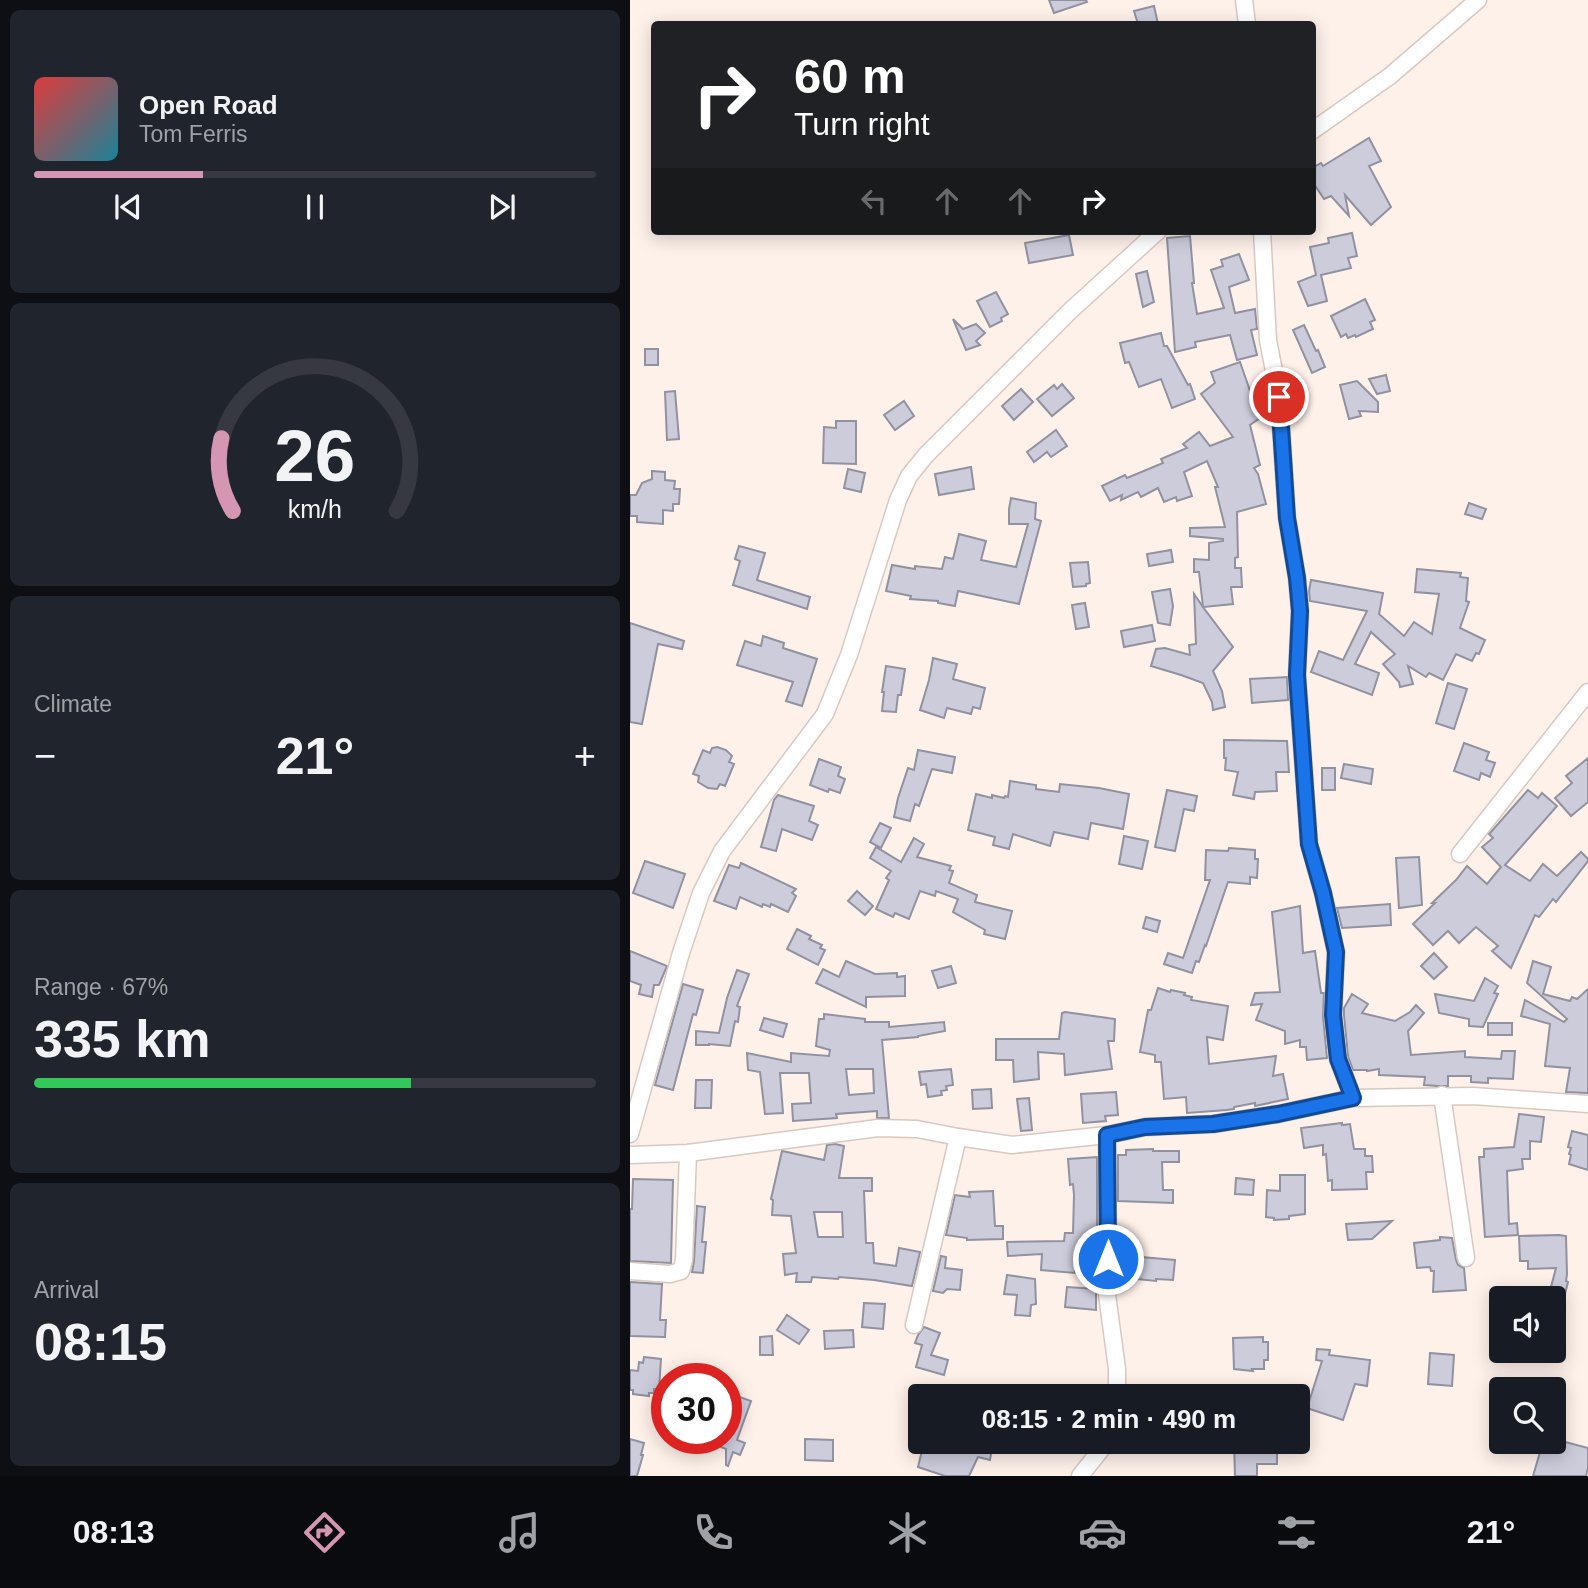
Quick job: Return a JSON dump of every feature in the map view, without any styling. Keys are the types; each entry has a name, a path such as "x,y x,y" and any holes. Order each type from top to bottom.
{"street":[{"path":"1244,0 1247,21"},
{"path":"1316,128 1390,76 1478,0"},
{"path":"630,1134 681,953 701,894 722,851 825,714 849,655 898,500 909,476 926,455 1061,321 1154,235"},
{"path":"1262,235 1268,340 1279,397 1287,518 1300,611 1297,675 1309,844 1336,952 1333,1015 1338,1059 1353,1098"},
{"path":"1460,854 1588,692"},
{"path":"1442,1095 1466,1258"},
{"path":"630,1155 688,1153 878,1128 917,1129 1012,1145 1107,1135 1145,1127 1213,1124 1353,1098 1442,1095 1588,1104"},
{"path":"1107,1135 1106,1287 1117,1384"},
{"path":"914,1325 958,1137"},
{"path":"630,1271 670,1274 681,1271 684,1260 688,1153"},
{"path":"1080,1476 1097,1454"}],"building":[{"path":"1049,0 1086,0 1087,2 1054,13"},
{"path":"1154,6 1157,21 1137,21 1134,11"},
{"path":"1369,138 1381,161 1369,166 1391,207 1371,225 1345,195 1349,216 1331,196 1324,199 1316,187 1316,166 1321,163 1323,166"},
{"path":"1352,233 1357,256 1348,258 1351,268 1321,275 1327,301 1308,306 1298,282 1316,275 1310,247 1329,243 1328,238"},
{"path":"1069,235 1073,255 1029,263 1025,243"},
{"path":"1190,236 1192,283 1197,314 1224,308 1211,270 1223,266 1221,260 1239,254 1249,280 1229,287 1235,313 1255,309 1257,329 1251,330 1257,355 1237,360 1230,335 1195,342 1196,347 1175,352 1167,238"},
{"path":"1147,271 1154,302 1143,307 1136,274"},
{"path":"996,292 1008,314 1001,318 1002,321 990,327 977,301"},
{"path":"1365,299 1375,320 1370,322 1373,329 1356,337 1355,335 1348,338 1346,334 1341,337 1331,316"},
{"path":"953,319 963,329 976,324 985,333 976,341 980,345 966,350"},
{"path":"1304,325 1325,367 1312,373 1293,330"},
{"path":"1161,333 1164,346 1167,346 1188,385 1190,384 1195,399 1172,408 1161,379 1139,387 1129,362 1125,363 1120,343"},
{"path":"645,349 658,349 658,365 645,365"},
{"path":"1240,362 1255,405 1265,399 1269,405 1269,412 1250,425 1260,465 1254,468 1266,504 1237,512 1238,557 1235,558 1235,568 1241,568 1242,587 1231,587 1233,604 1203,607 1199,572 1194,572 1194,559 1209,560 1209,543 1223,539 1190,536 1190,528 1225,527 1215,487 1218,487 1207,461 1184,472 1192,496 1177,501 1176,497 1164,502 1158,488 1141,497 1138,492 1121,500 1122,495 1110,501 1102,486 1125,475 1127,478 1163,463 1161,459 1187,448 1183,444 1199,432 1210,446 1233,437 1201,394 1215,383 1211,372"},
{"path":"1386,375 1390,391 1377,394 1369,379"},
{"path":"1357,381 1378,402 1378,412 1359,411 1361,416 1349,419 1340,385"},
{"path":"1062,384 1074,398 1052,416 1037,399 1054,385 1057,389"},
{"path":"1021,389 1033,402 1014,420 1002,406"},
{"path":"675,391 679,439 667,440 665,392"},
{"path":"904,401 914,416 895,430 884,415"},
{"path":"836,421 856,421 856,464 823,463 824,427 836,428"},
{"path":"1056,430 1067,446 1051,457 1047,452 1034,462 1027,452"},
{"path":"971,467 974,489 939,495 935,474"},
{"path":"848,469 865,473 861,492 844,488"},
{"path":"652,471 665,472 665,480 675,481 674,489 680,489 679,504 673,504 673,511 663,510 663,524 637,522 637,516 630,516 630,495 636,495 642,483 652,479"},
{"path":"1011,498 1036,503 1035,519 1041,521 1019,604 958,591 955,606 938,601 910,599 911,596 886,591 892,565 915,569 915,566 942,569 945,557 953,559 959,534 986,541 981,560 1016,567 1028,524 1009,524"},
{"path":"1469,503 1486,509 1482,519 1465,514"},
{"path":"739,546 765,553 757,580 810,597 807,609 733,585 740,561 735,559"},
{"path":"1171,550 1173,562 1149,566 1147,554"},
{"path":"1088,562 1090,583 1073,587 1070,563"},
{"path":"1417,569 1461,573 1460,577 1468,578 1466,601 1469,602 1460,628 1485,640 1479,654 1476,653 1472,661 1456,654 1443,680 1429,673 1426,677 1408,666 1413,684 1400,687 1399,682 1383,664 1395,654 1371,632 1355,664 1379,673 1372,695 1311,672 1319,651 1343,660 1367,611 1310,601 1311,580 1383,593 1379,614 1404,636 1414,622 1432,634 1439,594 1415,592"},
{"path":"1170,589 1173,606 1170,625 1158,623 1152,592"},
{"path":"1194,594 1233,647 1213,671 1222,691 1225,707 1213,710 1203,683 1151,666 1156,649 1165,648 1190,655 1189,645 1196,644"},
{"path":"1085,603 1089,627 1076,629 1072,605"},
{"path":"630,623 684,641 682,649 658,644 642,724 630,722"},
{"path":"1152,625 1155,641 1124,647 1121,631"},
{"path":"763,636 784,643 783,648 817,659 802,706 786,701 793,682 737,665 745,641 761,646"},
{"path":"933,658 957,664 953,679 985,688 980,709 973,707 971,714 947,708 944,718 920,710"},
{"path":"886,666 905,669 896,712 882,711"},
{"path":"1287,677 1288,700 1252,703 1250,679"},
{"path":"1448,683 1467,689 1454,729 1436,723"},
{"path":"1224,740 1287,741 1289,772 1276,772 1277,791 1255,792 1254,799 1233,795 1238,772 1225,770"},
{"path":"1464,743 1489,752 1486,760 1495,763 1490,777 1481,773 1479,780 1454,771"},
{"path":"717,747 732,756 729,762 734,764 725,786 720,784 717,789 708,788 698,782 699,776 693,774 703,750 710,753 712,748"},
{"path":"918,750 955,757 952,773 932,769 919,806 915,804 910,821 894,817 908,768 914,770"},
{"path":"1588,758 1588,802 1571,816 1555,798 1572,783 1566,776"},
{"path":"819,759 841,767 838,776 845,779 840,793 829,789 828,792 810,785"},
{"path":"1344,764 1373,769 1371,784 1341,778"},
{"path":"1322,768 1335,768 1335,790 1322,790"},
{"path":"1010,781 1036,785 1036,789 1059,792 1060,784 1129,794 1123,829 1091,823 1088,839 1054,832 1050,846 1013,834 1009,849 993,845 995,837 968,830 976,794 992,798 992,795 1008,797"},
{"path":"1167,790 1197,796 1194,811 1184,809 1175,851 1155,847"},
{"path":"1528,790 1538,798 1542,793 1557,806 1505,865 1530,881 1543,864 1557,876 1581,852 1588,861 1556,902 1553,899 1539,917 1535,915 1511,968 1492,951 1498,946 1476,927 1459,943 1448,931 1433,945 1413,924 1467,866 1487,884 1501,867 1482,847 1493,838 1489,834"},
{"path":"778,795 814,806 809,821 818,825 812,840 782,829 776,851 761,847 774,800"},
{"path":"880,823 891,828 881,848 870,842"},
{"path":"1124,836 1148,841 1142,869 1119,864"},
{"path":"914,838 924,844 917,857 951,866 949,870 953,871 949,883 977,895 975,902 1012,911 1005,939 984,934 985,930 953,912 958,899 936,891 935,896 920,891 909,919 895,913 893,917 876,909 891,871 870,858 876,847 901,862"},
{"path":"1229,848 1255,850 1255,859 1258,859 1257,878 1250,877 1250,884 1228,882 1206,946 1192,973 1164,964 1168,953 1183,958 1210,880 1205,880 1206,850 1228,851"},
{"path":"1419,857 1422,905 1399,908 1396,858"},
{"path":"645,861 685,874 673,908 633,893"},
{"path":"741,863 796,889 792,893 796,896 788,912 771,904 770,907 763,904 762,907 740,897 736,909 714,901 729,865 739,868"},
{"path":"857,891 873,906 865,915 848,901"},
{"path":"1390,904 1391,925 1342,928 1337,908"},
{"path":"1300,906 1303,953 1315,951 1321,993 1324,993 1327,1058 1307,1060 1306,1047 1300,1047 1300,1040 1285,1044 1285,1031 1256,1020 1262,1004 1251,1005 1255,993 1280,992 1272,912"},
{"path":"1146,917 1160,921 1157,932 1143,928"},
{"path":"797,929 811,936 809,939 822,945 820,948 825,950 818,965 787,949"},
{"path":"630,951 667,966 659,985 654,985 652,997 639,994 641,985 630,981"},
{"path":"1434,953 1447,967 1434,979 1421,966"},
{"path":"846,961 875,974 897,973 897,977 905,976 905,996 866,997 866,1007 816,983 823,969 839,977"},
{"path":"1533,961 1551,967 1543,994 1570,1001 1572,997 1577,999 1588,989 1588,1093 1566,1092 1570,1068 1545,1066 1550,1024 1521,1016 1525,1000 1564,1022 1567,1019 1527,983"},
{"path":"951,966 956,983 938,988 932,971"},
{"path":"737,970 749,974 737,1006 740,1007 738,1022 735,1021 730,1046 696,1045 696,1031 719,1033"},
{"path":"1485,978 1498,986 1494,993 1498,994 1483,1027 1469,1026 1469,1019 1439,1013 1435,994 1474,1001"},
{"path":"683,984 703,990 696,1015 693,1014 673,1090 655,1085"},
{"path":"1158,988 1185,993 1184,995 1192,997 1191,1000 1228,1006 1223,1040 1207,1037 1209,1064 1276,1056 1273,1076 1283,1074 1288,1099 1227,1110 1187,1113 1186,1097 1164,1099 1161,1062 1155,1062 1155,1055 1140,1052 1148,1010 1151,1010"},
{"path":"1352,994 1368,1004 1362,1013 1395,1021 1416,1005 1424,1013 1408,1031 1411,1055 1465,1051 1465,1057 1501,1059 1502,1051 1515,1051 1513,1079 1488,1078 1488,1083 1471,1082 1471,1076 1448,1076 1448,1086 1438,1086 1424,1085 1425,1077 1379,1075 1379,1069 1353,1070 1348,1056 1344,1015 1344,1008"},
{"path":"1062,1013 1115,1019 1114,1041 1108,1041 1112,1069 1065,1075 1064,1054 1038,1052 1039,1079 1014,1082 1013,1060 996,1060 996,1039 1059,1039"},
{"path":"824,1014 865,1019 865,1022 889,1022 889,1027 944,1022 945,1031 918,1037 882,1040 889,1118 877,1118 877,1111 836,1114 837,1118 793,1121 792,1104 811,1103 809,1073 780,1073 783,1113 765,1114 760,1072 748,1070 747,1053 791,1062 791,1053 829,1056 830,1050 816,1046 819,1019 824,1019","holes":["846,1069 873,1069 874,1093 849,1095"]},
{"path":"764,1018 787,1024 783,1037 760,1030"},
{"path":"1488,1023 1512,1023 1512,1035 1488,1035"},
{"path":"951,1069 953,1085 946,1086 947,1090 941,1091 942,1095 928,1097 926,1084 921,1085 919,1072"},
{"path":"696,1080 712,1080 711,1108 695,1108"},
{"path":"991,1089 992,1108 973,1109 972,1090"},
{"path":"1116,1092 1118,1115 1105,1116 1106,1121 1083,1123 1081,1094"},
{"path":"1029,1098 1032,1130 1021,1131 1017,1099"},
{"path":"1519,1114 1544,1117 1541,1142 1530,1141 1530,1159 1522,1159 1523,1169 1507,1171 1509,1224 1517,1223 1518,1235 1485,1237 1479,1157 1484,1157 1484,1149 1514,1147"},
{"path":"1350,1124 1354,1149 1365,1149 1365,1156 1372,1156 1373,1172 1366,1172 1367,1189 1332,1190 1332,1180 1328,1181 1323,1145 1304,1148 1301,1128"},
{"path":"1572,1131 1588,1135 1588,1170 1569,1164 1571,1148 1568,1147"},
{"path":"827,1145 844,1146 839,1178 872,1178 872,1191 864,1191 866,1243 873,1243 874,1263 896,1266 899,1248 920,1252 912,1286 839,1277 812,1277 811,1282 796,1282 797,1273 785,1275 783,1254 796,1253 791,1216 772,1215 771,1199 782,1151 824,1160","holes":["814,1212 842,1212 843,1237 818,1237"]},
{"path":"1126,1150 1179,1151 1179,1162 1162,1162 1163,1190 1173,1190 1173,1203 1118,1201 1118,1155 1126,1155"},
{"path":"1097,1157 1097,1252 1082,1251 1075,1273 1041,1270 1042,1254 1008,1256 1007,1242 1064,1241 1065,1233 1073,1233 1074,1195 1073,1184 1070,1185 1068,1159"},
{"path":"1280,1175 1305,1175 1305,1214 1289,1216 1289,1219 1274,1220 1266,1217 1267,1190 1280,1191"},
{"path":"1236,1178 1254,1180 1253,1195 1235,1194"},
{"path":"633,1179 673,1180 671,1263 630,1261"},
{"path":"993,1191 995,1226 1003,1226 1003,1239 967,1240 946,1235 955,1195 970,1197 969,1192"},
{"path":"697,1206 705,1207 703,1273 692,1272"},
{"path":"1392,1221 1372,1239 1348,1240 1346,1224"},
{"path":"1519,1236 1566,1236 1568,1282 1566,1290 1566,1286 1551,1286 1556,1268 1528,1269 1528,1261 1520,1261"},
{"path":"1440,1237 1452,1238 1458,1265 1464,1268 1466,1290 1433,1292 1434,1271 1431,1271 1430,1267 1417,1268 1414,1243 1440,1240"},
{"path":"1118,1255 1175,1260 1173,1280 1117,1277"},
{"path":"941,1256 946,1257 945,1268 962,1270 960,1290 947,1289 943,1293 933,1291"},
{"path":"1007,1275 1035,1279 1036,1304 1031,1305 1030,1316 1015,1315 1017,1295 1004,1294"},
{"path":"630,1282 662,1284 660,1320 666,1320 665,1337 630,1336"},
{"path":"1067,1287 1096,1289 1096,1310 1065,1307"},
{"path":"864,1303 885,1304 883,1329 862,1327"},
{"path":"787,1315 809,1330 799,1344 777,1330"},
{"path":"924,1327 940,1333 931,1355 948,1360 944,1375 916,1367 922,1345 915,1343"},
{"path":"853,1330 854,1347 825,1349 824,1331"},
{"path":"772,1336 773,1355 760,1355 760,1337"},
{"path":"1263,1337 1263,1342 1268,1342 1268,1360 1264,1360 1264,1369 1234,1369 1233,1338"},
{"path":"1317,1349 1330,1350 1329,1355 1370,1360 1367,1386 1355,1384 1343,1420 1310,1409 1310,1399 1322,1361 1316,1360"},
{"path":"1430,1353 1454,1355 1452,1386 1428,1384"},
{"path":"644,1357 661,1359 661,1363 651,1363 649,1396 633,1394 633,1390 630,1390 630,1370 638,1371 639,1362 643,1363"},
{"path":"742,1398 751,1401 742,1426"},
{"path":"630,1439 644,1443 637,1476 630,1476"},
{"path":"805,1439 833,1440 833,1461 805,1460"},
{"path":"1566,1442 1588,1448 1586,1476 1533,1476 1539,1454 1566,1454"},
{"path":"726,1454 732,1454 728,1466"},
{"path":"921,1454 991,1454 990,1460 978,1457 969,1476 945,1476 918,1467"},
{"path":"1234,1454 1277,1454 1277,1464 1257,1464 1257,1476 1235,1476"}],"route":[{"path":"1108,1259 1107,1135 1145,1127 1213,1124 1353,1098 1338,1059 1333,1015 1336,952 1309,844 1297,675 1300,611 1287,518 1279,397"}]}
